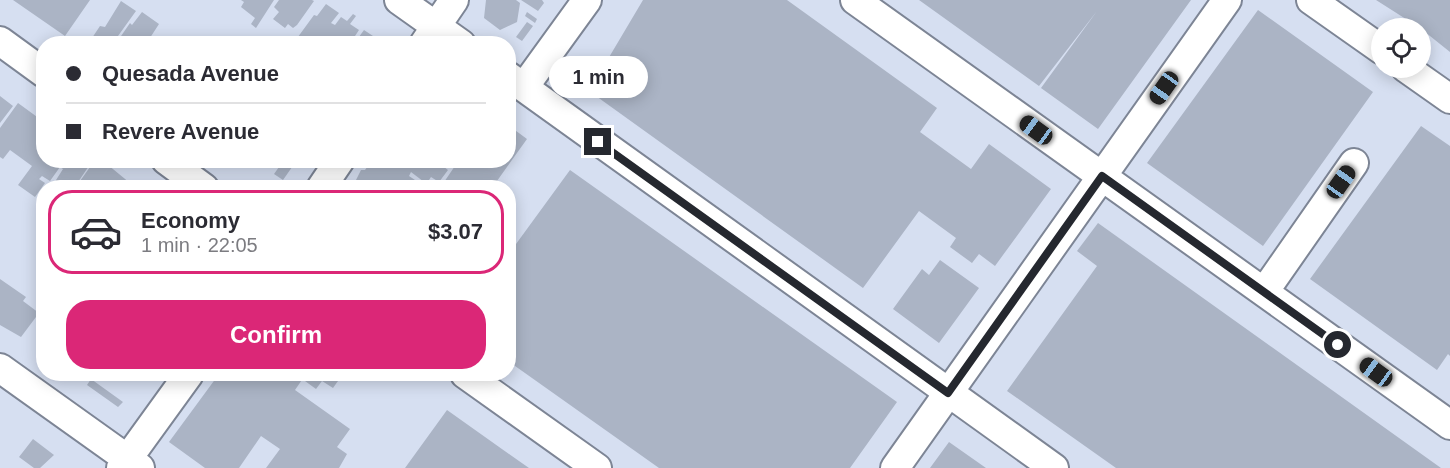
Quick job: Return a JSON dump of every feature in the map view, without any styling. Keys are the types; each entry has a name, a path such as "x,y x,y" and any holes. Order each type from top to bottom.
{"street":[{"path":"399,0 430,35 454,0"},
{"path":"587,0 516,82 1054,468"},
{"path":"855,0 1450,425"},
{"path":"895,468 1227,0"},
{"path":"1311,0 1371,42"},
{"path":"0,41 36,67"},
{"path":"1420,78 1450,99"},
{"path":"1264,292 1354,164"},
{"path":"177,168 193,180"},
{"path":"0,368 130,465 184,381"},
{"path":"475,381 597,468"}],"building":[{"path":"13,0 90,0 65,36"},
{"path":"241,0 274,0 256,28 251,24 255,18 241,7 244,2"},
{"path":"279,0 314,1 297,25 293,28 288,24 285,28 273,19 279,12 274,7"},
{"path":"486,0 516,0 520,3 517,22 500,30 484,18"},
{"path":"521,0 542,0 544,3 538,11"},
{"path":"643,0 787,0 937,108 920,132 971,169 989,144 1051,189 995,266 979,254 972,263 950,247 956,238 919,211 863,288 589,91"},
{"path":"919,0 1191,0 1098,129 1041,88 1097,11 1039,86"},
{"path":"1376,0 1450,0 1450,52 1431,37 1431,18 1404,18"},
{"path":"121,1 136,11 118,36 93,36 100,26 105,27"},
{"path":"326,4 339,13 331,23 335,25 341,17 347,21 353,14 356,16 350,24 359,30 355,36 299,36 314,15 317,16"},
{"path":"1258,10 1373,92 1263,246 1147,163"},
{"path":"142,12 159,24 151,36 121,36 130,23 132,25"},
{"path":"527,12 537,19 535,23 525,16"},
{"path":"527,22 533,26 522,41 516,37"},
{"path":"364,30 373,36 360,36"},
{"path":"0,96 13,106 0,123"},
{"path":"18,103 36,116 36,168 59,168 51,180 42,176 40,180 36,180 35,197 18,185 32,166 10,150 3,159 0,157 0,128"},
{"path":"1421,126 1450,146 1450,356 1448,354 1437,370 1310,279"},
{"path":"516,131 527,139 516,154"},
{"path":"62,168 88,168 79,180 56,180"},
{"path":"89,168 112,168 126,180 81,180"},
{"path":"278,168 291,168 283,180 274,174"},
{"path":"366,168 445,168 448,170 440,180 431,177 429,180 422,180 411,172 409,176 415,180 356,180 361,170"},
{"path":"454,168 506,168 498,180 445,180"},
{"path":"570,170 897,402 850,468 659,468 516,367 516,244"},
{"path":"1098,223 1441,468 1116,468 1007,391 1097,266 1077,251"},
{"path":"940,260 979,288 939,343 893,309 922,269 929,275"},
{"path":"0,279 26,297 23,301 36,311 36,317 21,337 0,325"},
{"path":"90,381 94,381 123,402 118,407 87,385"},
{"path":"214,381 301,381 295,390 350,429 337,447 347,454 339,468 266,468 280,449 261,436 239,468 205,468 169,442"},
{"path":"305,381 322,381 316,389"},
{"path":"322,381 338,381 333,388"},
{"path":"447,410 519,461 529,468 405,468"},
{"path":"33,439 54,455 40,468 34,468 19,457"},
{"path":"949,442 986,468 930,468"}],"route":[{"path":"598,142 948,393 1102,176 1338,345"}]}
